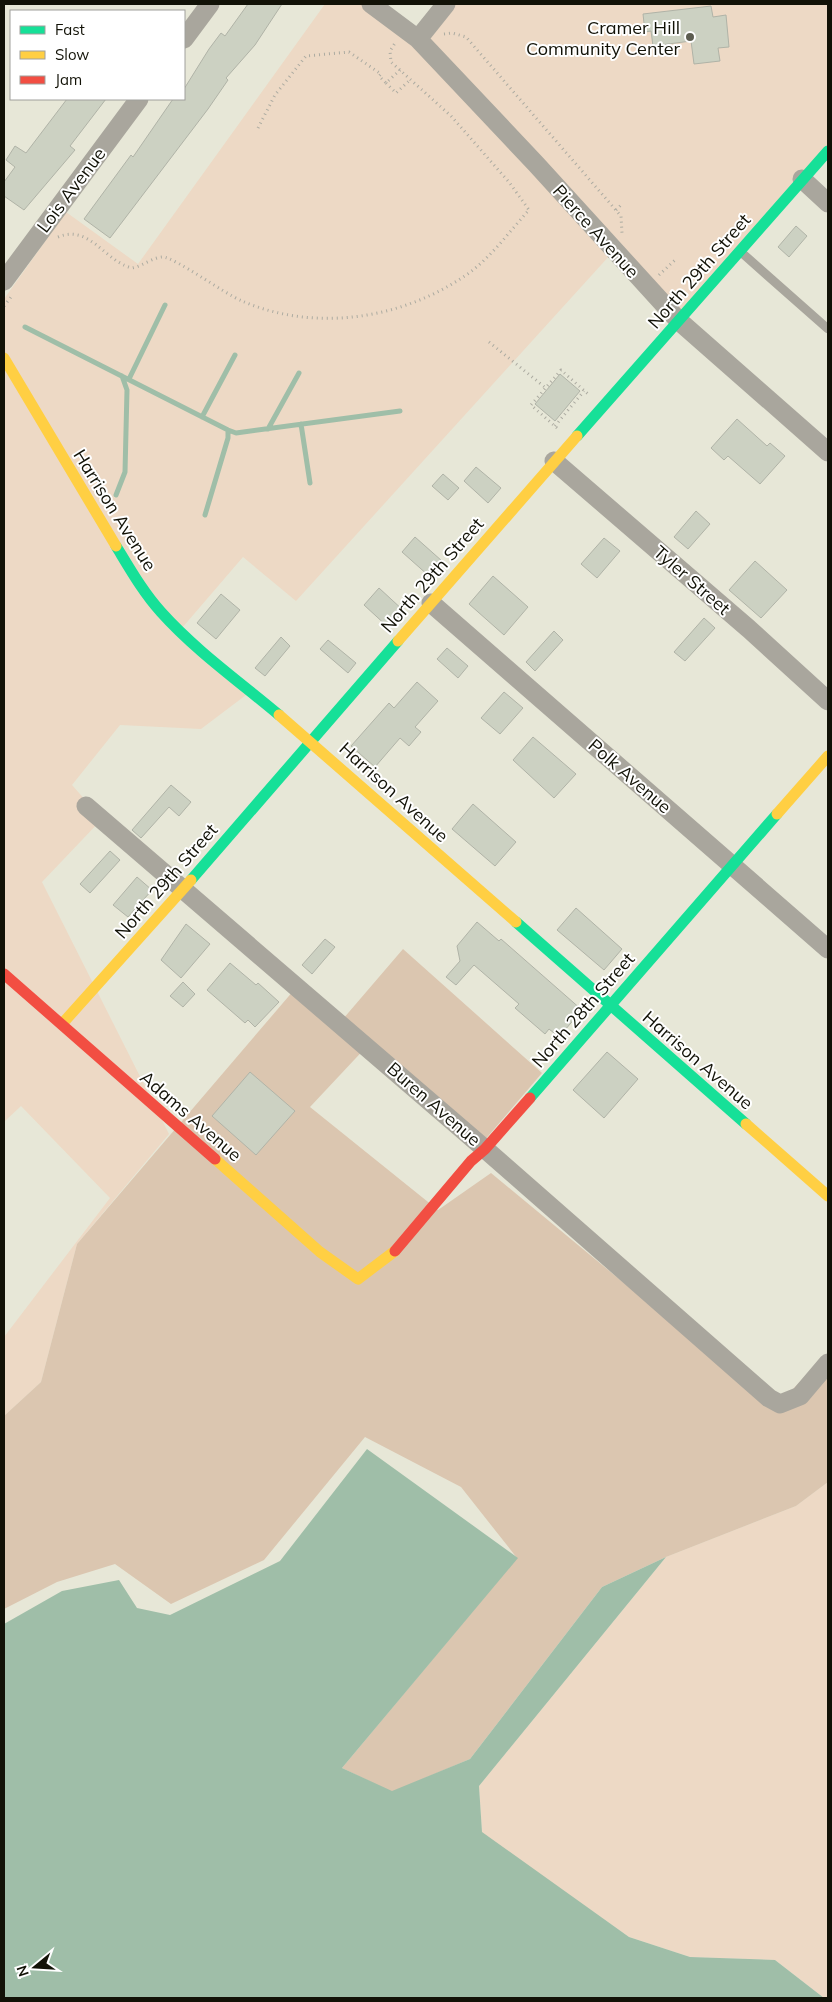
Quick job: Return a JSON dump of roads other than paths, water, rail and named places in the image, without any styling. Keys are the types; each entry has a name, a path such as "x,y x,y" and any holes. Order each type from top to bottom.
{"street":[{"path":"185,38 210,4"},
{"name":"Pierce Avenue","path":"371,4 416,38 536,164 679,321 828,452"},
{"path":"416,38 446,4"},
{"name":"Lois Avenue","path":"9,286 138,100"},
{"name":"North 29th Street","path":"62,1024 184,888 554,461 828,151"},
{"path":"802,179 828,203"},
{"name":"Harrison Avenue","path":"4,358 134,576 160,611 182,634 310,741 828,1196"},
{"name":"Tyler Street","path":"554,461 749,629 828,701"},
{"name":"Polk Avenue","path":"431,603 828,949"},
{"name":"North 28th Street","path":"358,1279 398,1249 471,1161 485,1149 828,756"},
{"name":"Buren Avenue","path":"86,806 184,888 485,1149 761,1392 780,1404 800,1396 828,1364"},
{"name":"Adams Avenue","path":"4,974 320,1252 358,1279"}],"lane":[{"path":"740,251 828,329"}],"waterway":[{"path":"129,379 165,305"},
{"path":"25,327 236,433 400,411"},
{"path":"202,417 235,355"},
{"path":"268,429 299,373"},
{"path":"116,495 125,472 127,390 122,376"},
{"path":"301,424 310,483"},
{"path":"205,515 228,438 228,430"}],"place":[{"name":"Cramer Hill Community Center","path":"690,37"}]}
